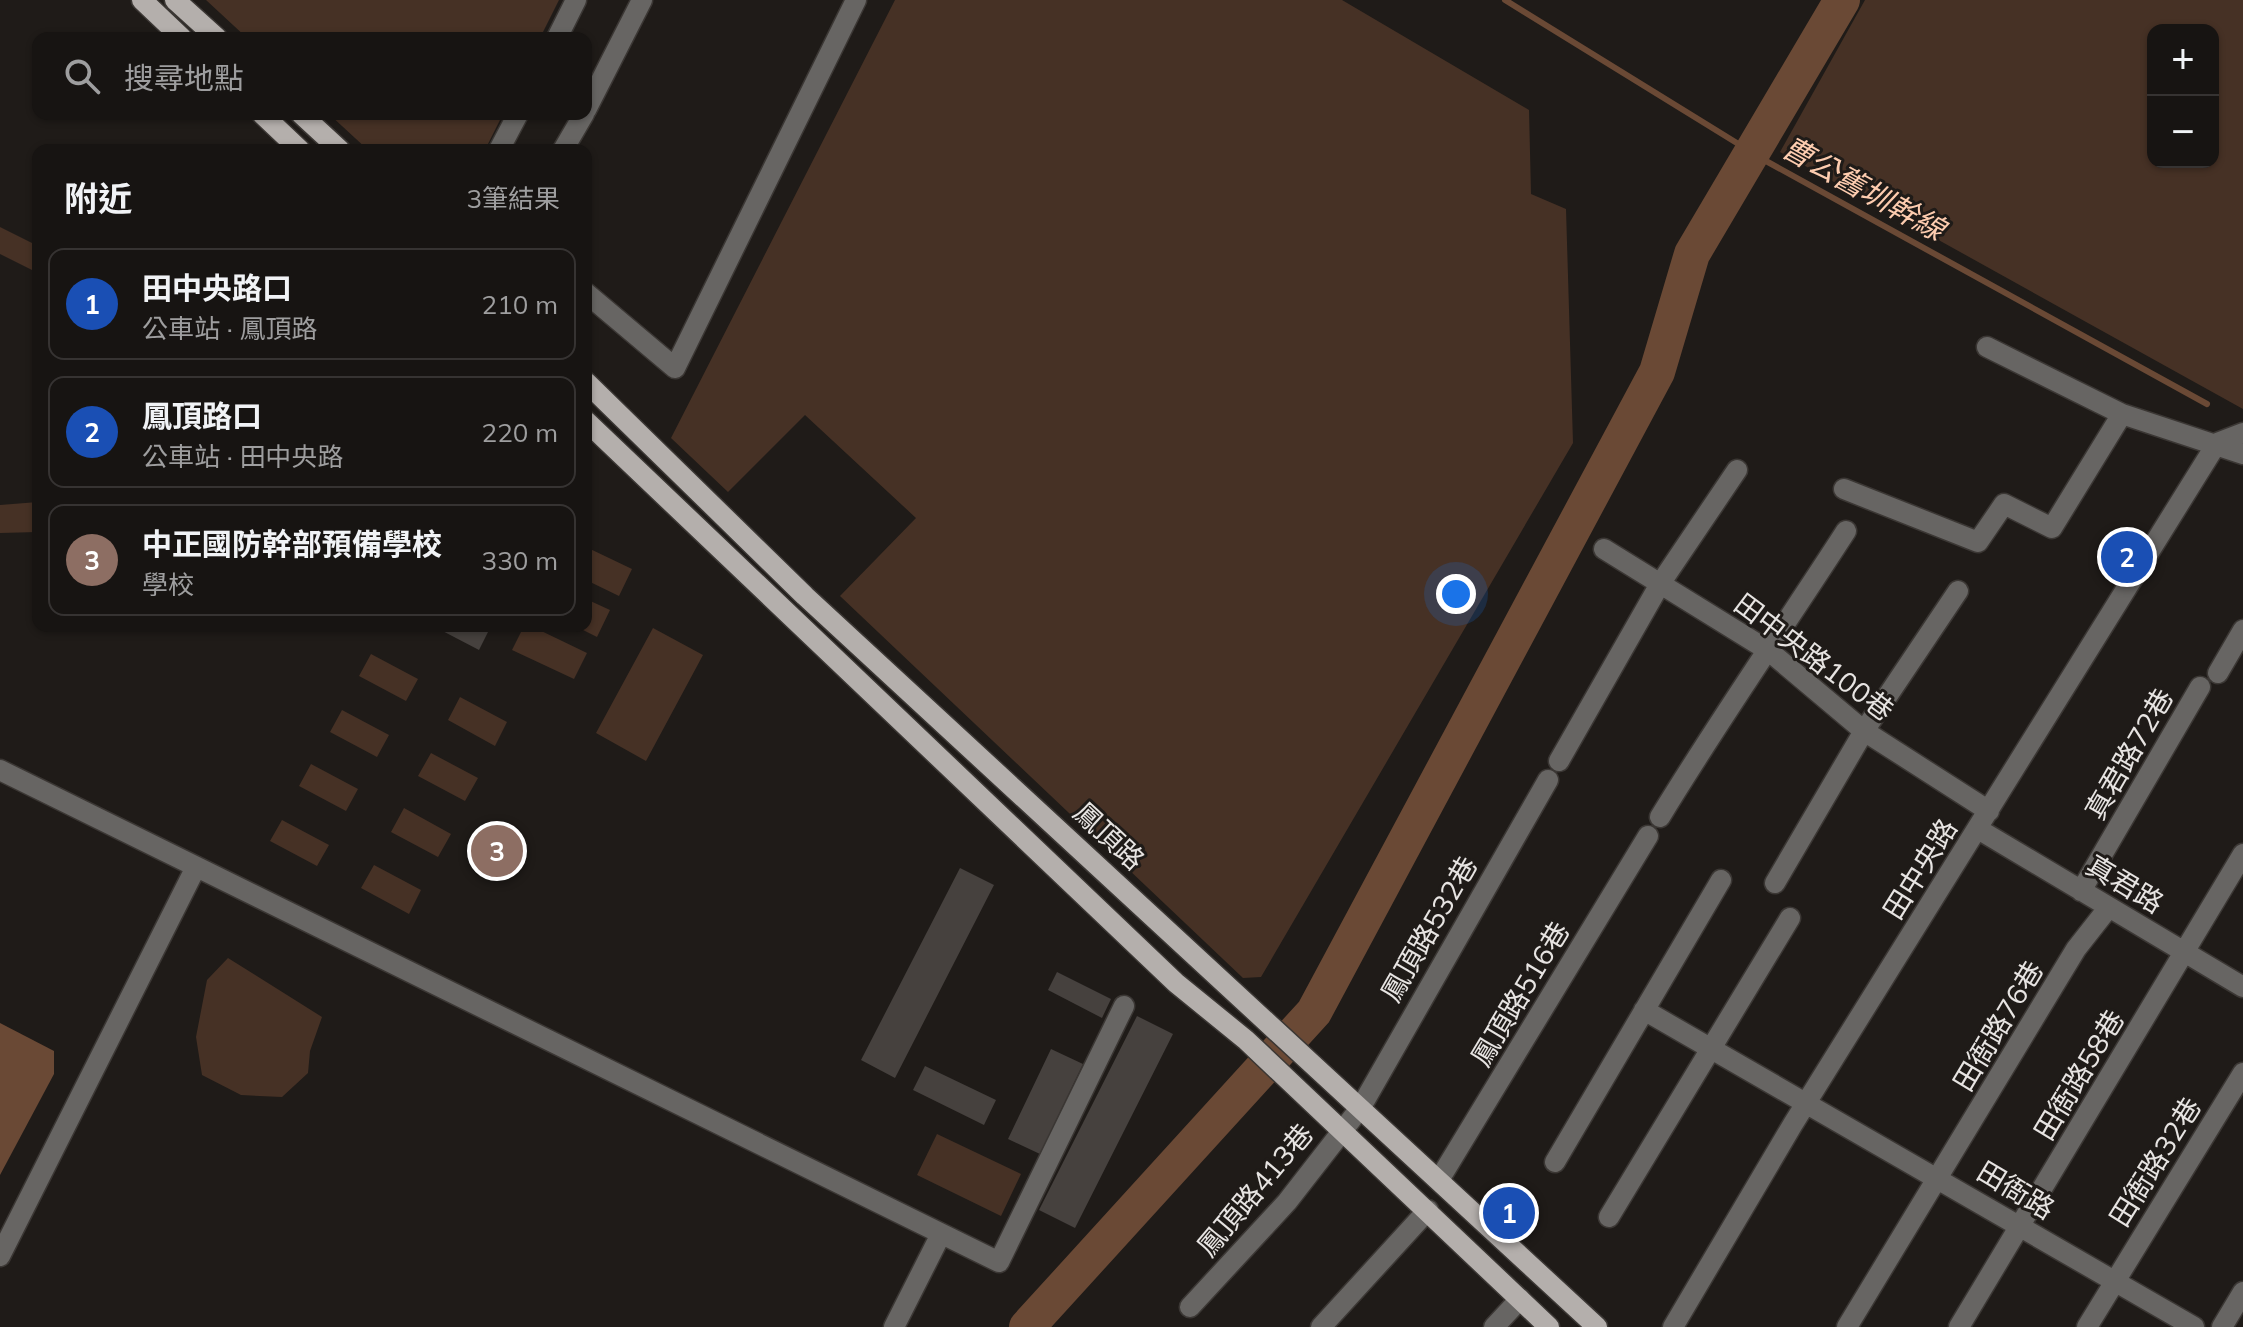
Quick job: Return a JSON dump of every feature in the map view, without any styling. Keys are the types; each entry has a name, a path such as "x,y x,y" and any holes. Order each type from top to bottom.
{"main road":[{"path":"142,0 176,32"},
{"path":"175,0 210,32"},
{"path":"268,120 294,144"},
{"path":"308,120 334,144"},
{"name":"鳳頂路","path":"592,388 805,596 1266,1018 1597,1327"},
{"path":"592,427 1176,983 1246,1040 1549,1327"}],"street":[{"path":"560,32 576,0"},
{"path":"592,98 642,0"},
{"path":"592,298 675,368 855,0"},
{"path":"502,144 515,120"},
{"path":"566,144 580,120"},
{"path":"1987,347 2122,414 2243,454"},
{"path":"1844,489 1978,542 2004,504 2052,528 2122,414"},
{"path":"2217,443 2243,433"},
{"name":"田中央路","path":"1673,1327 1807,1103 2217,443"},
{"path":"1559,761 1660,584 1737,470"},
{"path":"1660,817 1723,713 1769,651 1846,531"},
{"name":"田中央路100巷","path":"1604,549 1769,651 1864,731 1984,820"},
{"path":"1775,883 1864,731 1958,591"},
{"path":"2218,673 2243,630"},
{"name":"真君路72巷","path":"2081,891 2200,687"},
{"path":"0,770 999,1262 1124,1006"},
{"name":"鳳頂路532巷","path":"1361,1107 1548,780"},
{"name":"真君路","path":"1984,820 2081,891 2243,987"},
{"name":"鳳頂路516巷","path":"1439,1180 1648,836"},
{"name":"田衙路58巷","path":"1959,1327 2243,854"},
{"path":"0,1256 196,867"},
{"path":"1555,1162 1721,880"},
{"name":"田衙路76巷","path":"1847,1327 2076,949 2109,907"},
{"path":"1609,1217 1790,918"},
{"name":"田衙路","path":"1644,1010 1938,1176 2194,1327"},
{"name":"田衙路32巷","path":"2087,1327 2243,1073"},
{"name":"鳳頂路413巷","path":"1190,1307 1287,1202 1361,1107"},
{"path":"1321,1327 1428,1210"},
{"path":"894,1327 941,1234"},
{"path":"2222,1327 2243,1292"},
{"path":"1494,1327 1520,1299"}],"shaded area":[{"path":"206,0 559,0 543,32 241,32"},
{"path":"895,0 1342,0 1529,110 1531,194 1566,209 1573,443 1261,977 1243,978 840,596 916,518 805,415 728,492 671,438"},
{"path":"1865,0 2243,0 2243,409 1780,152"},
{"path":"336,120 500,120 488,144 362,144"},
{"path":"0,227 32,243 32,270 0,254"},
{"path":"32,502 32,532 0,533 0,505"},
{"path":"592,550 632,569 619,596 592,583"},
{"path":"592,602 610,610 597,637 587,632 592,632"},
{"path":"653,628 703,655 646,761 596,733"},
{"path":"521,632 543,632 587,653 574,679 512,650"},
{"path":"371,654 418,679 406,701 359,676"},
{"path":"460,697 507,722 495,746 448,720"},
{"path":"342,710 389,735 377,757 330,732"},
{"path":"431,753 478,778 465,801 418,776"},
{"path":"311,764 358,789 346,811 299,786"},
{"path":"404,808 451,834 438,857 391,832"},
{"path":"282,820 329,845 317,866 270,841"},
{"path":"374,865 421,890 409,914 361,888"},
{"path":"228,958 322,1017 310,1051 308,1073 282,1097 241,1095 202,1075 196,1037 207,980"},
{"path":"0,1023 54,1051 54,1074 0,1175"},
{"path":"937,1134 1021,1174 1001,1216 917,1175"}],"building":[{"path":"444,632 488,632 479,650"},
{"path":"960,868 994,885 895,1078 861,1060"},
{"path":"1057,972 1111,999 1102,1018 1048,990"},
{"path":"1137,1016 1173,1034 1075,1228 1039,1210"},
{"path":"1051,1049 1083,1064 1040,1154 1008,1139"},
{"path":"925,1066 996,1100 984,1125 913,1090"}],"waterway":[{"name":"曹公舊圳幹線","path":"1505,0 1766,161 2207,404"},
{"path":"1027,1327 1314,1012 1657,372 1692,254 1842,0"}],"place":[{"name":"鳳頂路口","path":"2127,557"},
{"name":"中正國防幹部預備學校","path":"497,851"},
{"name":"田中央路口","path":"1509,1213"}]}
